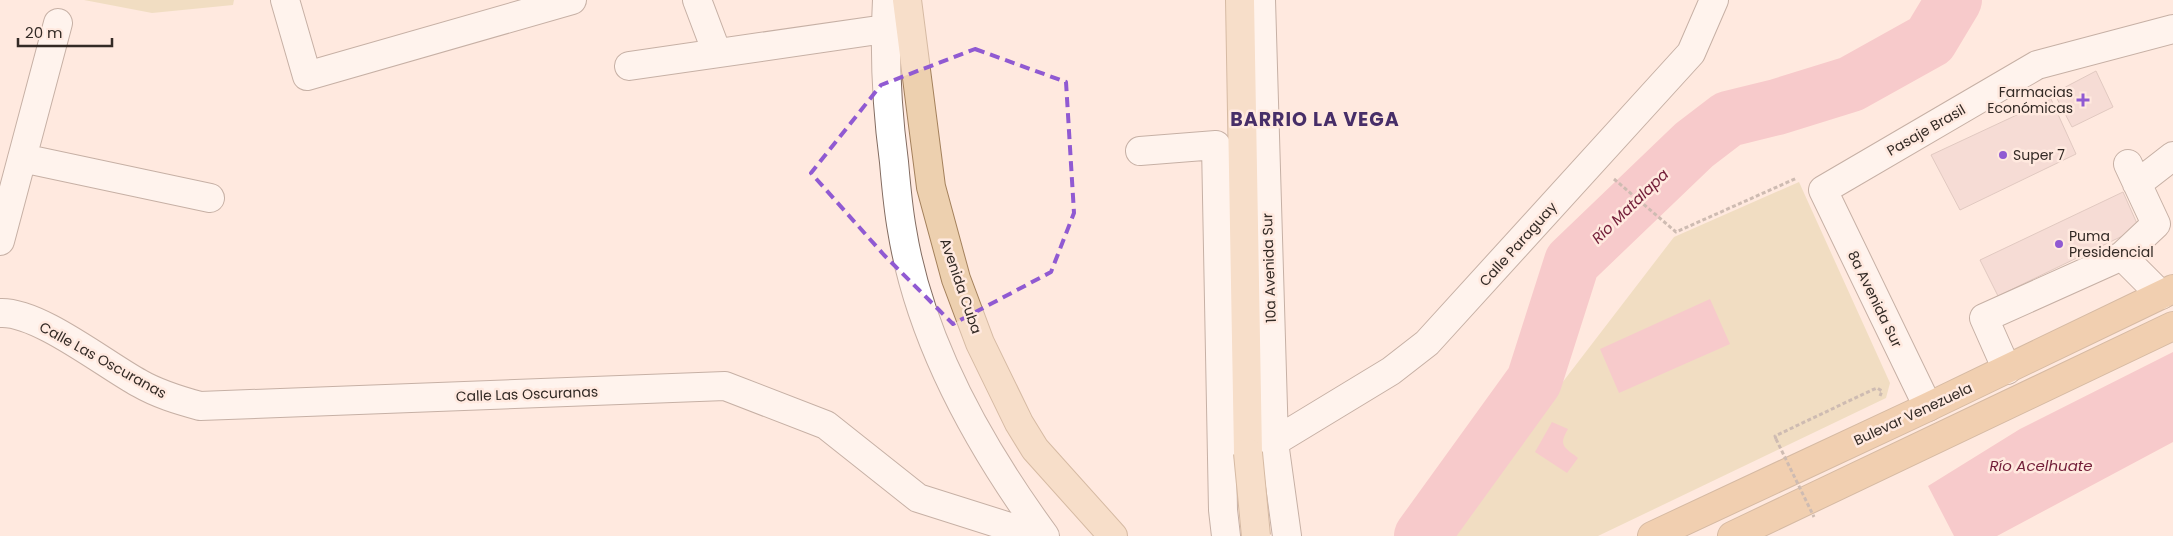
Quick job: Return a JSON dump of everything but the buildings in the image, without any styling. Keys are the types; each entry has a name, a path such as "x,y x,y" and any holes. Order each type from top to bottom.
{"highway":[{"name":"Bulevar Venezuela","path":"1652,536 2007,370 2167,292"},
{"path":"1732,536 2173,326"}],"main road":[{"name":"Avenida Cuba","path":"907,0 931,187 956,280 980,342 1019,423 1035,449 1112,535"},
{"name":"10a Avenida Sur","path":"1240,0 1248,453 1256,536"}],"street":[{"path":"285,0 307,76 572,0"},
{"path":"697,0 717,53"},
{"path":"887,0 885,29 888,120 902,231 920,302 952,382 970,418 1016,496 1046,536"},
{"name":"10a Avenida Sur","path":"1261,0 1274,442 1286,536"},
{"name":"Calle Paraguay","path":"1274,442 1391,371 1428,342 1691,53 1698,42 1714,0"},
{"path":"0,241 58,23"},
{"path":"629,66 885,29"},
{"name":"Pasaje Brasil","path":"1812,183 2037,65 2173,29"},
{"path":"1140,152 1216,145 1223,510 1226,536"},
{"path":"2007,370 1984,318 2122,256 2156,224 2133,174 2173,156"},
{"path":"22,158 210,198"},
{"name":"8a Avenida Sur","path":"1812,183 1928,407"},
{"path":"2122,256 2167,292"},
{"name":"Calle Las Oscuranas","path":"0,313 25,317 139,384 167,397 200,406 725,386 826,426 918,498 1038,536"},
{"path":"1250,536 1280,494"}],"path":[{"path":"1608,174 1676,232 1812,183"},
{"path":"1814,517 1775,436 1878,388 1882,391 1877,399"},
{"path":"1778,445 1787,441"}],"highlighted area":[{"path":"975,49 1066,82 1074,213 1051,272 953,324 884,255 811,173 881,85"}],"shaded area":[{"path":"84,0 234,0 233,5 152,13"},
{"path":"1799,182 1890,383 1886,398 1598,536 1454,536 1522,435 1674,237"}],"water":[{"path":"1710,299 1730,344 1619,393 1600,349"},
{"name":"Río Acelhuate","path":"2173,352 2173,442 1997,536 1954,536 1928,486 2020,429"},
{"path":"1552,422 1568,429 1563,439 1564,446 1578,458 1567,473 1535,452"}],"waterway":[{"name":"Río Matalapa","path":"1422,536 1534,381 1572,262 1694,145 1728,119 1777,107 1851,84 1930,40 1954,0"}],"place":[{"name":"Farmacias Económicas","path":"2083,100"},
{"name":"Super 7","path":"2003,155"},
{"name":"Puma Presidencial","path":"2059,244"}],"district":[{"name":"BARRIO LA VEGA","path":"1315,119"}]}
